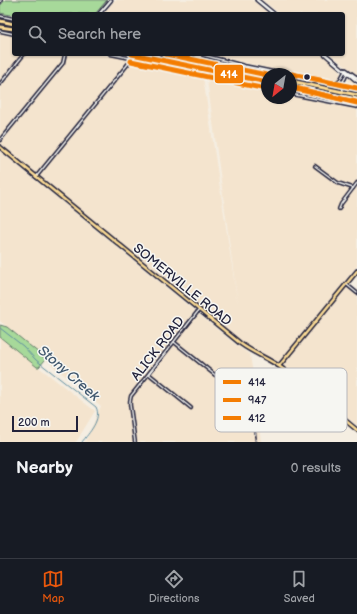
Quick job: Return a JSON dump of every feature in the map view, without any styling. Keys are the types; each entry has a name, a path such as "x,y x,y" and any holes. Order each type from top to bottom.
{"highway":[{"path":"0,21 12,24"},
{"path":"0,26 12,29"},
{"path":"142,56 261,81"},
{"path":"171,56 261,75"},
{"path":"297,82 356,94"},
{"path":"297,88 357,99"},
{"path":"312,91 357,103"}],"main road":[{"path":"257,0 272,12"},
{"path":"328,56 357,80"},
{"name":"SOMERVILLE ROAD","path":"0,147 243,345 282,368"},
{"path":"280,366 357,271"},
{"name":"SOMERVILLE ROAD","path":"347,422 357,430"}],"street":[{"path":"101,12 111,0"},
{"path":"0,16 12,19"},
{"path":"0,31 12,34"},
{"path":"0,84 22,56"},
{"path":"0,140 63,63 65,56"},
{"path":"121,56 194,71 196,66 195,58 193,56"},
{"path":"207,56 261,69"},
{"path":"36,177 132,59"},
{"path":"332,84 341,79 347,71"},
{"path":"297,76 336,85 341,84 344,81 347,71"},
{"path":"208,76 261,87"},
{"path":"337,82 341,84 343,91"},
{"path":"297,90 305,96"},
{"path":"297,95 357,108"},
{"path":"315,166 338,184 353,188"},
{"path":"339,210 340,204 357,183"},
{"path":"346,284 357,293"},
{"name":"ALICK ROAD","path":"135,442 130,398 199,310"},
{"path":"174,342 215,375"},
{"path":"149,374 191,408"}],"shaded area":[{"path":"115,0 252,0 267,12 105,12"},
{"path":"262,0 357,0 357,75 333,56 345,56 345,12 277,12"},
{"path":"0,33 12,36 12,56 21,56 0,81"},
{"path":"24,56 63,56 62,62 0,138 0,87"},
{"path":"66,56 111,56 130,60 37,174 0,145 0,141 64,63"},
{"path":"194,56 203,56 202,71 238,305 207,79 261,90 261,104 297,104 297,97 357,110 357,266 280,364 244,344 38,176 134,60 194,74 197,71"},
{"path":"216,56 324,56 338,67 341,75 338,80 333,82 297,74 297,68 268,68"},
{"path":"350,78 357,84 357,88 344,85"},
{"path":"0,151 250,355 252,368 215,368 215,432 260,432 261,442 85,442 101,406 0,321"},
{"path":"346,285 357,294 357,426 347,418 347,368 286,368 281,364"},
{"path":"0,337 95,411 76,442 0,442"}],"green space":[{"path":"5,0 107,0 97,12 12,12 11,15 0,13 0,6"},
{"path":"0,325 7,327 45,358 39,367 37,367 0,337"}],"waterway":[{"name":"Stony Creek","path":"0,328 23,346 36,360 96,407 96,421 82,442"}],"railway":[{"path":"255,432 256,442"}],"transit line":[{"name":"414","path":"142,56 261,81"},
{"name":"412","path":"176,56 261,74"},
{"name":"947","path":"131,61 261,88"},
{"name":"412","path":"297,75 357,88"},
{"name":"414","path":"297,88 357,103"},
{"name":"947","path":"297,89 356,102"}]}
